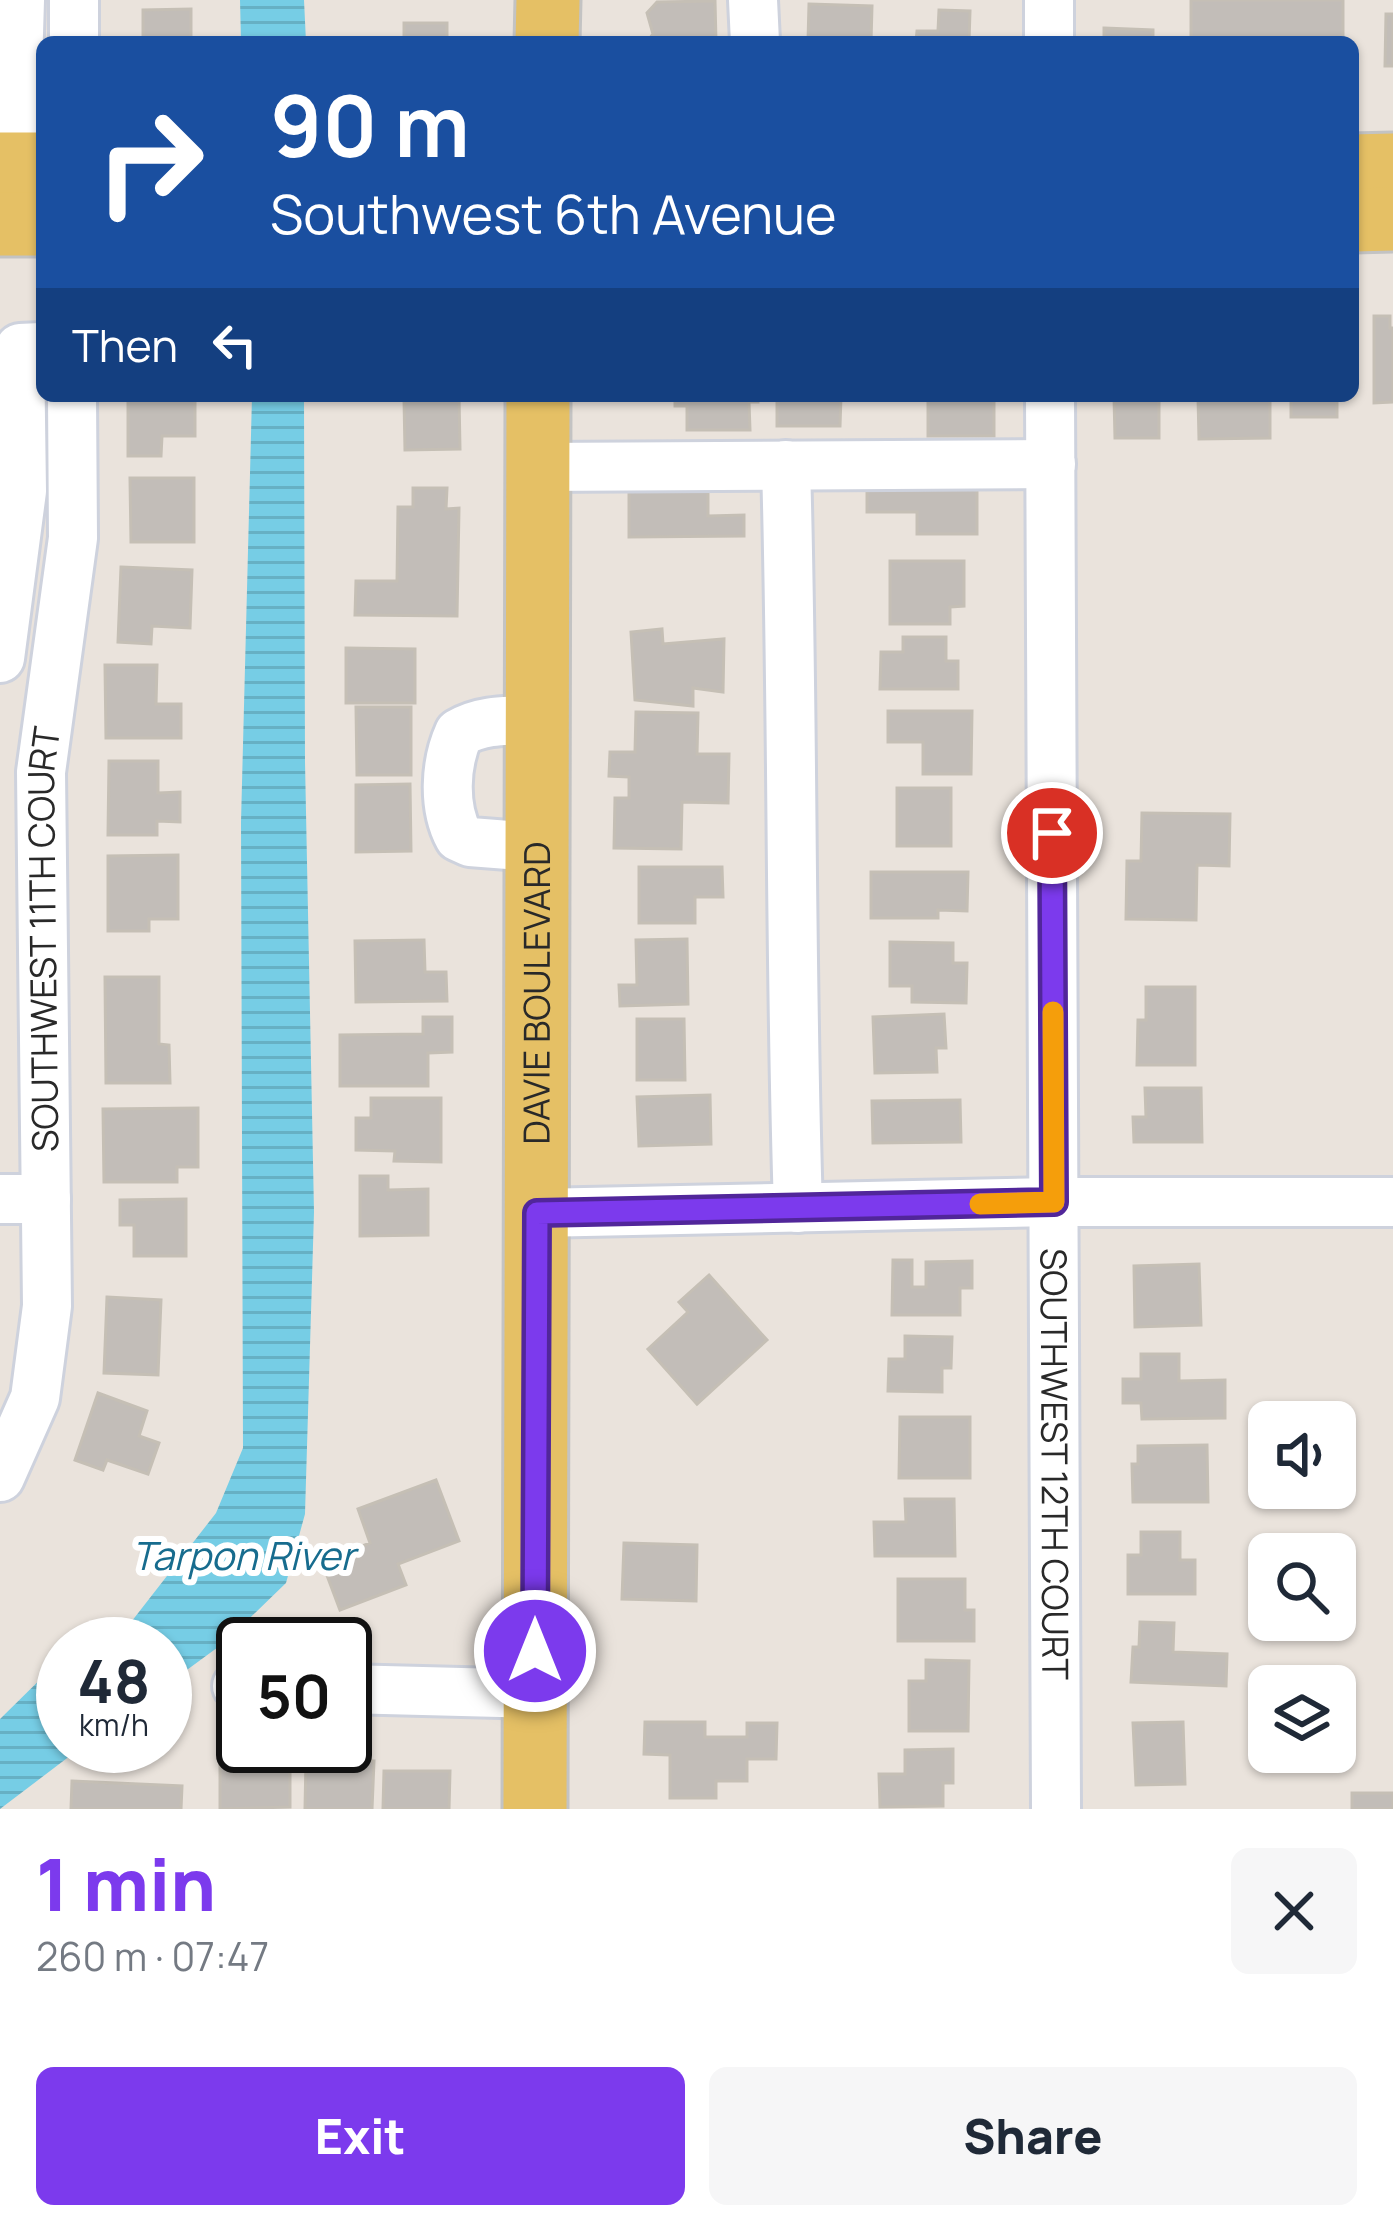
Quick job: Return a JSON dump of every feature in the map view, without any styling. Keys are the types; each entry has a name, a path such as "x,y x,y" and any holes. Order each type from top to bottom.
{"main road":[{"path":"548,0 548,36"},
{"path":"1359,166 1393,165"},
{"path":"0,224 28,187"},
{"path":"1359,220 1393,220"},
{"name":"DAVIE BOULEVARD","path":"536,1809 538,402"}],"street":[{"path":"20,0 28,187"},
{"path":"74,0 74,36"},
{"path":"753,0 754,36"},
{"path":"1049,0 1049,36"},
{"path":"0,658 22,491 31,347"},
{"name":"SOUTHWEST 11TH COURT","path":"0,1477 35,1398 47,1306 23,1199 41,772 73,538 72,402"},
{"name":"SOUTHWEST 12TH COURT","path":"1050,402 1056,1809"},
{"path":"536,467 1051,464"},
{"path":"786,465 792,669 790,957 798,1208"},
{"path":"535,720 470,727 459,734 448,770 450,807 459,837 536,847"},
{"path":"537,1213 1054,1202 1393,1202"},
{"path":"372,1690 535,1694"}],"water":[{"path":"240,0 304,0 306,36 241,36"},
{"name":"Tarpon River","path":"252,402 304,402 314,1212 305,1514 286,1583 251,1617 216,1617 216,1649 192,1666 192,1617 135,1617 216,1513 243,1448 241,822"},
{"path":"36,1684 36,1773 47,1773 0,1809 0,1719"}],"building":[{"path":"1191,0 1343,0 1343,36 1191,36"},
{"path":"715,1 716,36 652,36 647,13 657,2"},
{"path":"809,4 872,6 871,36 808,36"},
{"path":"191,9 191,36 143,36 143,10"},
{"path":"939,10 970,11 969,36 917,36 917,31 938,31"},
{"path":"1386,14 1393,14 1393,66 1385,66"},
{"path":"404,23 447,23 447,36 404,36"},
{"path":"1104,28 1153,30 1153,36 1104,36"},
{"path":"1374,316 1390,316 1393,328 1393,402 1374,403"},
{"path":"128,402 195,402 195,436 162,436 161,456 128,456"},
{"path":"404,402 459,402 460,449 405,450"},
{"path":"675,402 749,402 750,430 687,430 687,406 675,406"},
{"path":"777,402 841,402 840,426 777,426"},
{"path":"928,402 994,402 994,436 928,436"},
{"path":"1114,402 1159,402 1159,438 1115,438"},
{"path":"1198,402 1270,402 1270,438 1199,439"},
{"path":"1291,402 1337,402 1337,417 1291,417"},
{"path":"130,478 194,478 194,542 131,542"},
{"path":"867,485 977,485 977,534 917,534 917,512 867,512"},
{"path":"413,488 447,488 446,509 459,508 457,616 355,615 356,581 397,581 398,507 413,507"},
{"path":"629,489 708,489 708,516 744,515 744,536 629,537"},
{"path":"890,561 964,561 964,606 950,607 950,624 890,624"},
{"path":"121,567 192,570 190,628 152,626 151,644 118,642"},
{"path":"662,629 663,644 724,639 723,692 693,688 693,706 635,700 631,632"},
{"path":"903,637 946,637 946,661 958,661 958,689 880,689 881,652 903,652"},
{"path":"346,648 415,649 415,703 346,703"},
{"path":"105,665 157,665 156,704 181,704 181,738 106,738"},
{"path":"356,707 411,707 411,775 357,775"},
{"path":"888,711 972,711 971,774 923,774 923,742 888,742"},
{"path":"636,712 698,713 697,754 729,754 728,803 682,802 681,849 614,848 615,798 629,798 629,777 609,776 610,752 635,752"},
{"path":"109,761 158,761 158,793 180,792 180,822 157,821 157,835 108,835"},
{"path":"410,784 411,851 356,852 356,785"},
{"path":"897,788 951,788 951,846 897,846"},
{"path":"1142,813 1230,814 1229,866 1197,865 1196,920 1126,919 1127,861 1141,861"},
{"path":"178,855 178,919 149,919 149,931 108,931 108,856"},
{"path":"639,867 722,867 723,897 695,897 695,923 639,923"},
{"path":"871,872 968,872 967,911 938,910 938,918 871,918"},
{"path":"687,939 688,1004 620,1006 619,985 637,985 636,940"},
{"path":"424,940 425,972 446,972 447,1001 356,1002 355,941"},
{"path":"890,942 953,943 953,963 967,963 966,1003 912,1002 912,986 890,986"},
{"path":"105,977 159,977 159,1044 169,1045 170,1083 106,1083"},
{"path":"1146,987 1195,987 1195,1065 1137,1065 1138,1020 1146,1020"},
{"path":"944,1014 946,1048 936,1048 937,1072 875,1073 873,1017"},
{"path":"423,1017 452,1017 452,1052 428,1053 428,1086 340,1086 340,1035 423,1034"},
{"path":"637,1019 684,1019 685,1080 637,1080"},
{"path":"1145,1088 1201,1088 1202,1142 1134,1142 1133,1117 1146,1117"},
{"path":"710,1095 711,1144 639,1146 637,1097"},
{"path":"371,1098 441,1098 441,1162 394,1161 395,1151 356,1150 356,1118 371,1118"},
{"path":"960,1100 961,1142 873,1143 872,1101"},
{"path":"198,1108 198,1167 177,1167 177,1182 104,1182 103,1109"},
{"path":"360,1176 388,1176 388,1190 428,1189 428,1235 360,1236"},
{"path":"186,1199 186,1256 134,1256 134,1225 120,1225 120,1200"},
{"path":"893,1260 912,1260 912,1287 926,1287 926,1262 972,1261 972,1288 960,1288 960,1315 892,1315"},
{"path":"1199,1264 1201,1325 1135,1327 1134,1266"},
{"path":"709,1275 767,1340 697,1404 648,1349 688,1312 679,1302"},
{"path":"107,1297 161,1300 158,1375 104,1373"},
{"path":"905,1336 952,1337 951,1368 942,1368 942,1392 888,1391 889,1359 905,1359"},
{"path":"1141,1354 1179,1354 1179,1381 1225,1380 1225,1418 1142,1419 1141,1403 1123,1403 1123,1379 1141,1379"},
{"path":"98,1393 147,1411 139,1436 159,1443 148,1474 107,1460 103,1470 75,1460"},
{"path":"900,1417 970,1417 970,1478 899,1478"},
{"path":"1207,1445 1208,1502 1133,1502 1132,1464 1138,1464 1138,1446"},
{"path":"436,1480 459,1541 398,1564 406,1585 340,1610 322,1562 370,1543 358,1509"},
{"path":"905,1499 954,1499 955,1556 875,1556 874,1522 906,1522"},
{"path":"1141,1532 1180,1532 1180,1560 1195,1560 1195,1594 1128,1594 1128,1555 1141,1555"},
{"path":"624,1543 697,1545 696,1601 622,1599"},
{"path":"898,1579 965,1579 965,1610 974,1610 974,1641 898,1641"},
{"path":"1140,1622 1174,1623 1173,1652 1227,1654 1226,1686 1131,1682"},
{"path":"926,1660 969,1661 968,1731 909,1731 909,1681 926,1681"},
{"path":"645,1722 705,1722 705,1737 747,1737 747,1723 777,1723 776,1759 747,1759 747,1781 716,1781 716,1798 670,1798 670,1755 644,1754"},
{"path":"1183,1722 1185,1784 1136,1785 1133,1723"},
{"path":"953,1749 953,1783 943,1783 943,1806 880,1807 879,1774 905,1774 905,1750"},
{"path":"374,1761 372,1809 305,1809 306,1773 372,1773"},
{"path":"384,1771 450,1771 449,1809 383,1809"},
{"path":"220,1773 290,1773 290,1807 220,1809"},
{"path":"72,1781 182,1786 181,1809 71,1809"},
{"path":"1352,1793 1393,1793 1393,1809 1352,1809"}],"slow traffic":[{"path":"980,1204 1054,1202 1053,1012"}],"route":[{"path":"535,1651 537,1213 1054,1202 1052,833"}]}
